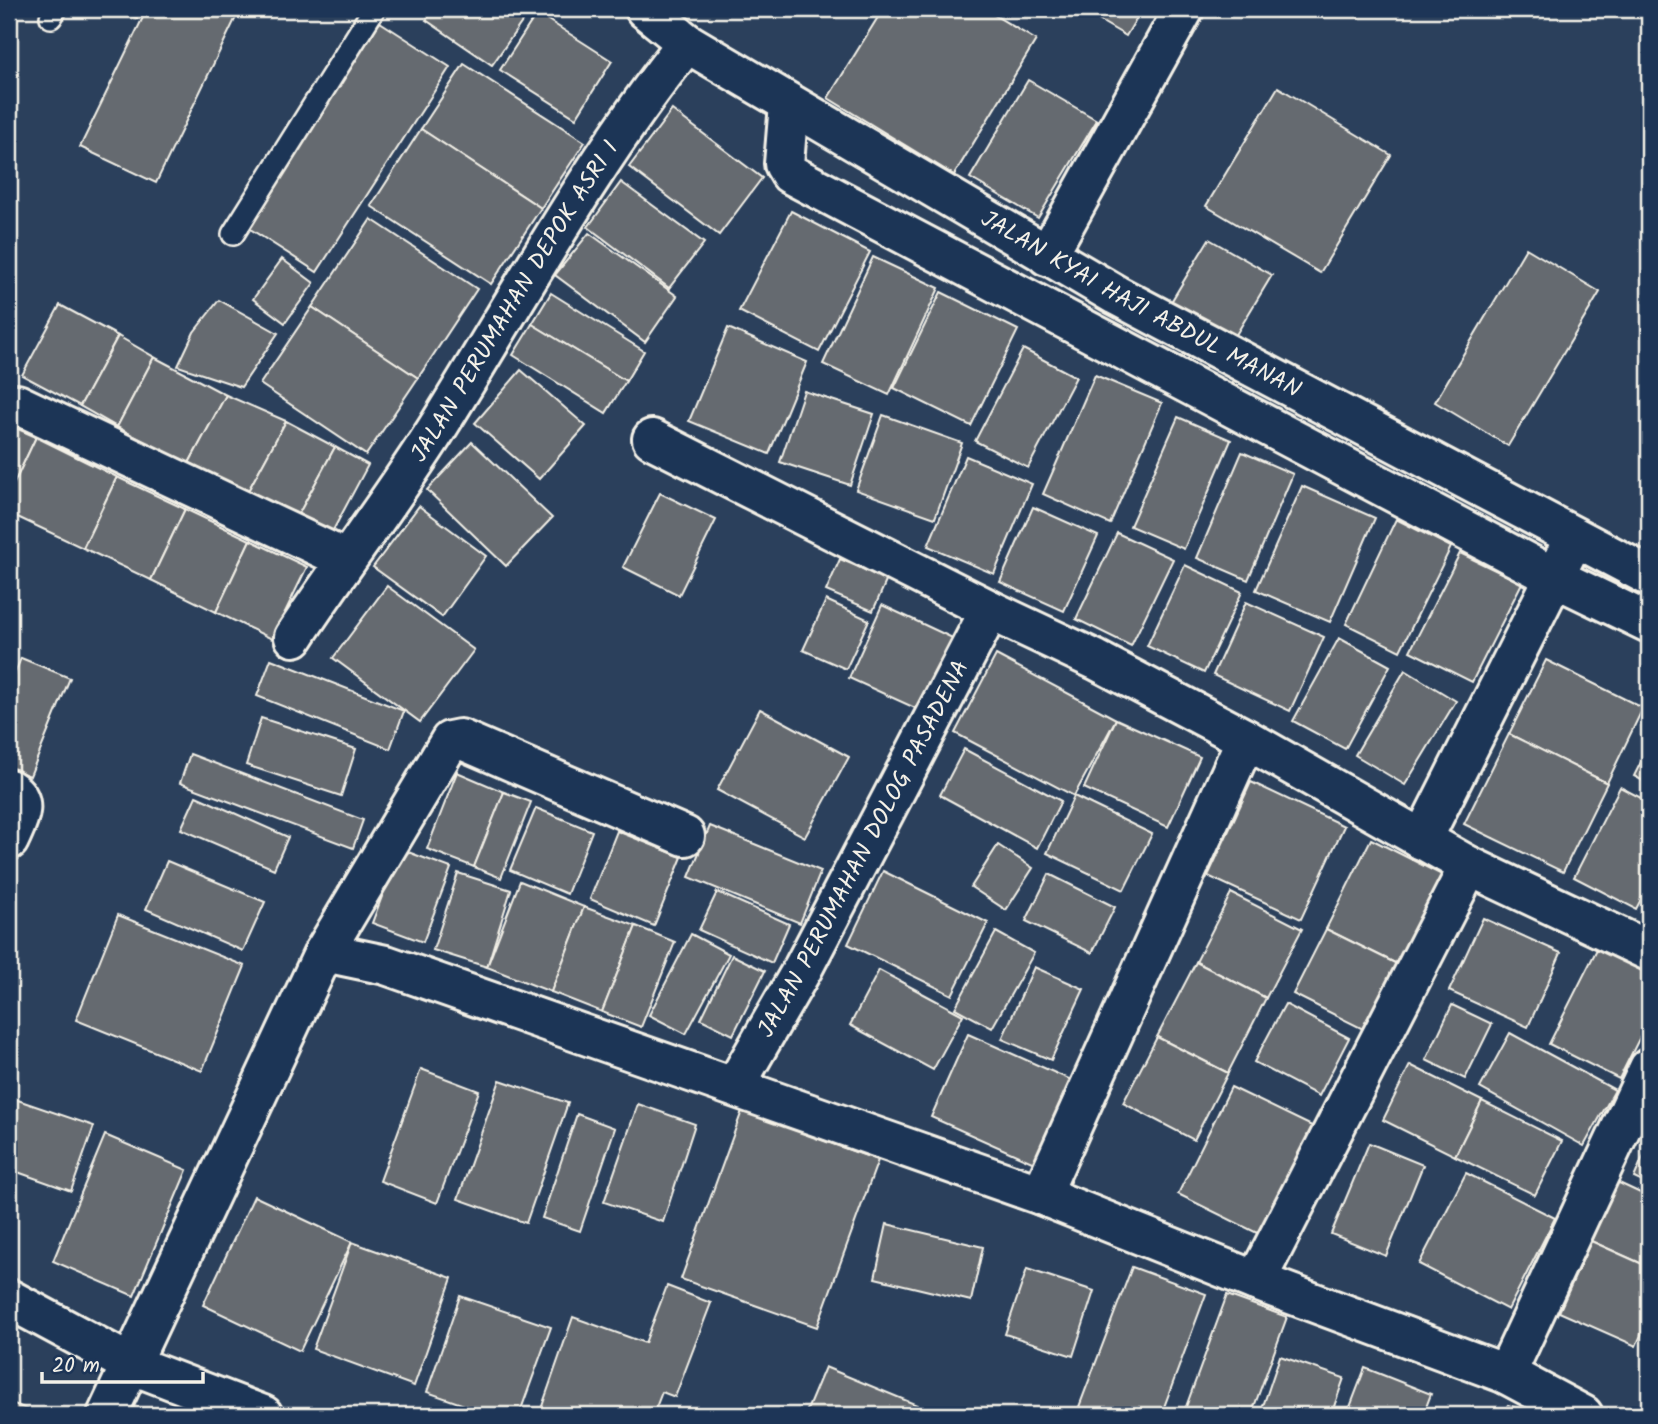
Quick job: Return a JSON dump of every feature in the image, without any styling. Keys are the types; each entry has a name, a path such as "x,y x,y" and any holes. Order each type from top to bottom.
{"street":[{"name":"JALAN KYAI HAJI ABDUL MANAN","path":"645,9 687,43 1047,256 1649,576"},
{"path":"1047,256 1184,9"},
{"name":"JALAN PERUMAHAN DEPOK ASRI I","path":"294,637 345,559 412,468 641,100 687,43"},
{"path":"789,104 783,164 790,174 902,236 1554,577 1649,623"},
{"path":"17,404 345,559"},
{"path":"652,439 990,610 1096,660 1246,740 1469,866 1649,951"},
{"path":"1422,840 1574,537"},
{"name":"JALAN PERUMAHAN DOLOG PASADENA","path":"735,1086 803,968 990,610"},
{"path":"107,1415 324,952 450,741 460,739 685,836"},
{"path":"1041,1195 1246,740"},
{"path":"9,789 17,794 21,803 20,817 9,840"},
{"path":"1256,1280 1469,866"},
{"path":"324,952 386,965 1041,1195 1506,1374 1583,1415"},
{"path":"1506,1374 1649,1068"},
{"path":"9,1299 130,1364 263,1415"}],"lane":[{"path":"233,234 374,9"}],"building":[{"path":"113,9 143,9 139,19"},
{"path":"147,9 240,9 156,183 80,147"},
{"path":"435,9 531,9 492,65 426,20"},
{"path":"883,9 984,9 1036,40 954,175 828,98"},
{"path":"1080,9 1142,9 1126,36"},
{"path":"537,13 612,61 576,118 500,70"},
{"path":"380,22 450,67 317,272 247,227"},
{"path":"464,64 585,142 541,208 421,129"},
{"path":"1028,80 1097,120 1038,218 970,178"},
{"path":"1278,87 1391,155 1320,273 1206,206"},
{"path":"672,110 762,178 719,235 629,167"},
{"path":"421,129 541,208 491,284 371,206"},
{"path":"621,182 704,243 669,288 588,227"},
{"path":"791,211 870,252 819,352 739,311"},
{"path":"371,219 477,289 418,378 312,307"},
{"path":"589,233 677,296 645,342 555,275"},
{"path":"1209,239 1272,275 1234,338 1171,302"},
{"path":"1526,248 1600,292 1508,446 1435,402"},
{"path":"873,257 939,288 889,395 823,364"},
{"path":"282,259 314,283 285,323 253,299"},
{"path":"941,292 1018,330 971,426 894,388"},
{"path":"551,293 644,351 626,381 532,324"},
{"path":"219,300 278,333 241,387 178,366 194,332"},
{"path":"60,305 118,336 80,406 22,375"},
{"path":"312,307 418,378 366,455 260,384"},
{"path":"532,324 626,381 606,413 513,355"},
{"path":"728,328 807,362 769,454 689,421"},
{"path":"118,336 154,357 117,427 80,406"},
{"path":"1023,349 1076,377 1028,468 975,441"},
{"path":"154,357 226,395 188,465 117,427"},
{"path":"521,370 586,426 539,479 475,423"},
{"path":"1095,375 1162,403 1110,524 1043,494"},
{"path":"804,391 874,414 850,485 780,462"},
{"path":"226,395 286,421 248,491 188,465"},
{"path":"883,415 962,443 935,518 856,490"},
{"path":"1178,417 1231,440 1184,549 1130,526"},
{"path":"286,421 335,447 297,517 248,491"},
{"path":"9,425 36,437 9,494"},
{"path":"36,437 117,477 83,548 9,513 9,494"},
{"path":"472,442 552,518 506,566 427,490"},
{"path":"335,447 368,465 330,536 297,517"},
{"path":"1242,452 1293,474 1248,580 1197,558"},
{"path":"966,456 1032,484 994,574 928,546"},
{"path":"117,477 185,509 151,580 83,548"},
{"path":"1302,486 1375,518 1330,622 1256,590"},
{"path":"660,493 716,520 679,595 623,567"},
{"path":"419,506 486,556 442,617 373,567"},
{"path":"1033,507 1098,536 1064,611 1000,582"},
{"path":"185,509 250,540 216,612 151,580"},
{"path":"1396,519 1451,547 1400,651 1346,624"},
{"path":"1117,533 1173,559 1131,646 1076,619"},
{"path":"250,540 307,567 272,639 216,612"},
{"path":"1460,553 1522,583 1472,682 1410,651"},
{"path":"840,559 887,579 873,611 826,591"},
{"path":"1185,565 1242,592 1204,673 1147,646"},
{"path":"387,586 474,650 420,722 333,658"},
{"path":"826,600 869,620 846,669 803,650"},
{"path":"1246,602 1324,637 1290,711 1213,675"},
{"path":"882,605 959,641 926,713 849,678"},
{"path":"1339,638 1390,666 1345,749 1293,721"},
{"path":"996,655 1116,719 1074,796 955,733"},
{"path":"21,658 70,678 30,776 9,768 9,688"},
{"path":"271,659 404,711 390,749 257,696"},
{"path":"1546,660 1643,708 1607,783 1509,734"},
{"path":"1405,670 1456,701 1405,785 1355,755"},
{"path":"760,709 849,757 805,837 717,790"},
{"path":"261,718 356,749 341,796 246,765"},
{"path":"1116,719 1200,757 1168,827 1084,788"},
{"path":"1509,734 1607,783 1563,872 1464,824"},
{"path":"1649,746 1649,784 1634,776"},
{"path":"964,749 1061,801 1037,848 940,795"},
{"path":"190,754 363,820 353,848 180,783"},
{"path":"457,772 504,792 474,867 427,849"},
{"path":"1251,782 1344,826 1301,919 1208,876"},
{"path":"1620,787 1649,802 1649,884 1636,909 1574,877"},
{"path":"504,792 531,802 501,878 474,867"},
{"path":"196,796 288,837 274,869 181,829"},
{"path":"1074,796 1152,834 1124,890 1047,853"},
{"path":"536,808 592,831 567,894 510,870"},
{"path":"710,826 821,871 800,923 689,877"},
{"path":"617,831 682,857 654,926 590,899"},
{"path":"1371,839 1448,878 1403,967 1326,929"},
{"path":"998,845 1033,868 1006,910 971,887"},
{"path":"400,849 451,868 423,942 372,923"},
{"path":"167,861 265,902 243,951 146,909"},
{"path":"883,871 988,923 952,995 848,944"},
{"path":"458,873 511,890 487,967 433,950"},
{"path":"1049,874 1115,907 1092,953 1026,921"},
{"path":"520,881 584,907 551,992 487,967"},
{"path":"717,892 789,924 772,963 699,930"},
{"path":"1231,893 1302,929 1266,998 1196,962"},
{"path":"584,907 636,926 602,1012 551,992"},
{"path":"118,915 245,966 202,1071 76,1020"},
{"path":"1483,918 1561,953 1528,1027 1449,991"},
{"path":"636,926 675,942 641,1027 602,1012"},
{"path":"1326,929 1403,967 1369,1032 1293,994"},
{"path":"996,932 1034,953 992,1028 955,1008"},
{"path":"691,934 729,954 686,1034 649,1015"},
{"path":"1599,945 1649,970 1649,1019 1619,1079 1549,1044"},
{"path":"732,955 765,971 733,1035 701,1019"},
{"path":"1196,962 1266,998 1228,1073 1157,1037"},
{"path":"1034,967 1084,989 1051,1060 1002,1039"},
{"path":"879,970 963,1015 933,1070 850,1025"},
{"path":"1285,1004 1349,1038 1319,1096 1254,1062"},
{"path":"1452,1005 1492,1024 1465,1079 1426,1060"},
{"path":"1510,1033 1615,1090 1584,1146 1480,1088"},
{"path":"968,1034 1078,1083 1041,1166 931,1117"},
{"path":"1157,1037 1228,1073 1194,1140 1123,1103"},
{"path":"1410,1065 1482,1101 1455,1156 1383,1120"},
{"path":"421,1069 479,1091 437,1203 380,1181"},
{"path":"500,1080 568,1103 526,1223 458,1199"},
{"path":"1231,1087 1316,1128 1263,1236 1178,1194"},
{"path":"9,1097 94,1126 71,1191 9,1169"},
{"path":"1482,1101 1562,1141 1535,1195 1455,1156"},
{"path":"638,1104 695,1124 663,1222 604,1202"},
{"path":"742,1111 878,1160 817,1327 681,1279"},
{"path":"577,1114 615,1128 580,1231 542,1218"},
{"path":"105,1135 187,1170 134,1296 53,1261"},
{"path":"1369,1143 1423,1165 1386,1256 1331,1234"},
{"path":"1649,1143 1649,1185 1634,1178"},
{"path":"1466,1173 1555,1218 1508,1310 1419,1264"},
{"path":"1617,1182 1649,1197 1649,1267 1591,1241"},
{"path":"254,1196 352,1242 300,1351 203,1305"},
{"path":"887,1224 983,1247 971,1301 875,1278"},
{"path":"1591,1241 1649,1267 1649,1318 1636,1346 1559,1312"},
{"path":"352,1242 452,1278 414,1386 313,1349"},
{"path":"1132,1267 1206,1294 1161,1415 1102,1415 1079,1407"},
{"path":"1027,1269 1094,1291 1073,1356 1005,1334"},
{"path":"667,1286 711,1303 675,1397 662,1392 653,1415 539,1415 573,1317 645,1343"},
{"path":"1227,1295 1287,1317 1251,1415 1183,1415"},
{"path":"460,1296 551,1327 519,1415 493,1415 427,1392"},
{"path":"1280,1356 1344,1378 1331,1415 1260,1415"},
{"path":"825,1367 917,1405 913,1415 805,1415"},
{"path":"1365,1368 1431,1394 1423,1415 1347,1415"},
{"path":"9,1402 34,1412 33,1415 9,1415"},
{"path":"1508,1405 1535,1415 1504,1415"}]}
